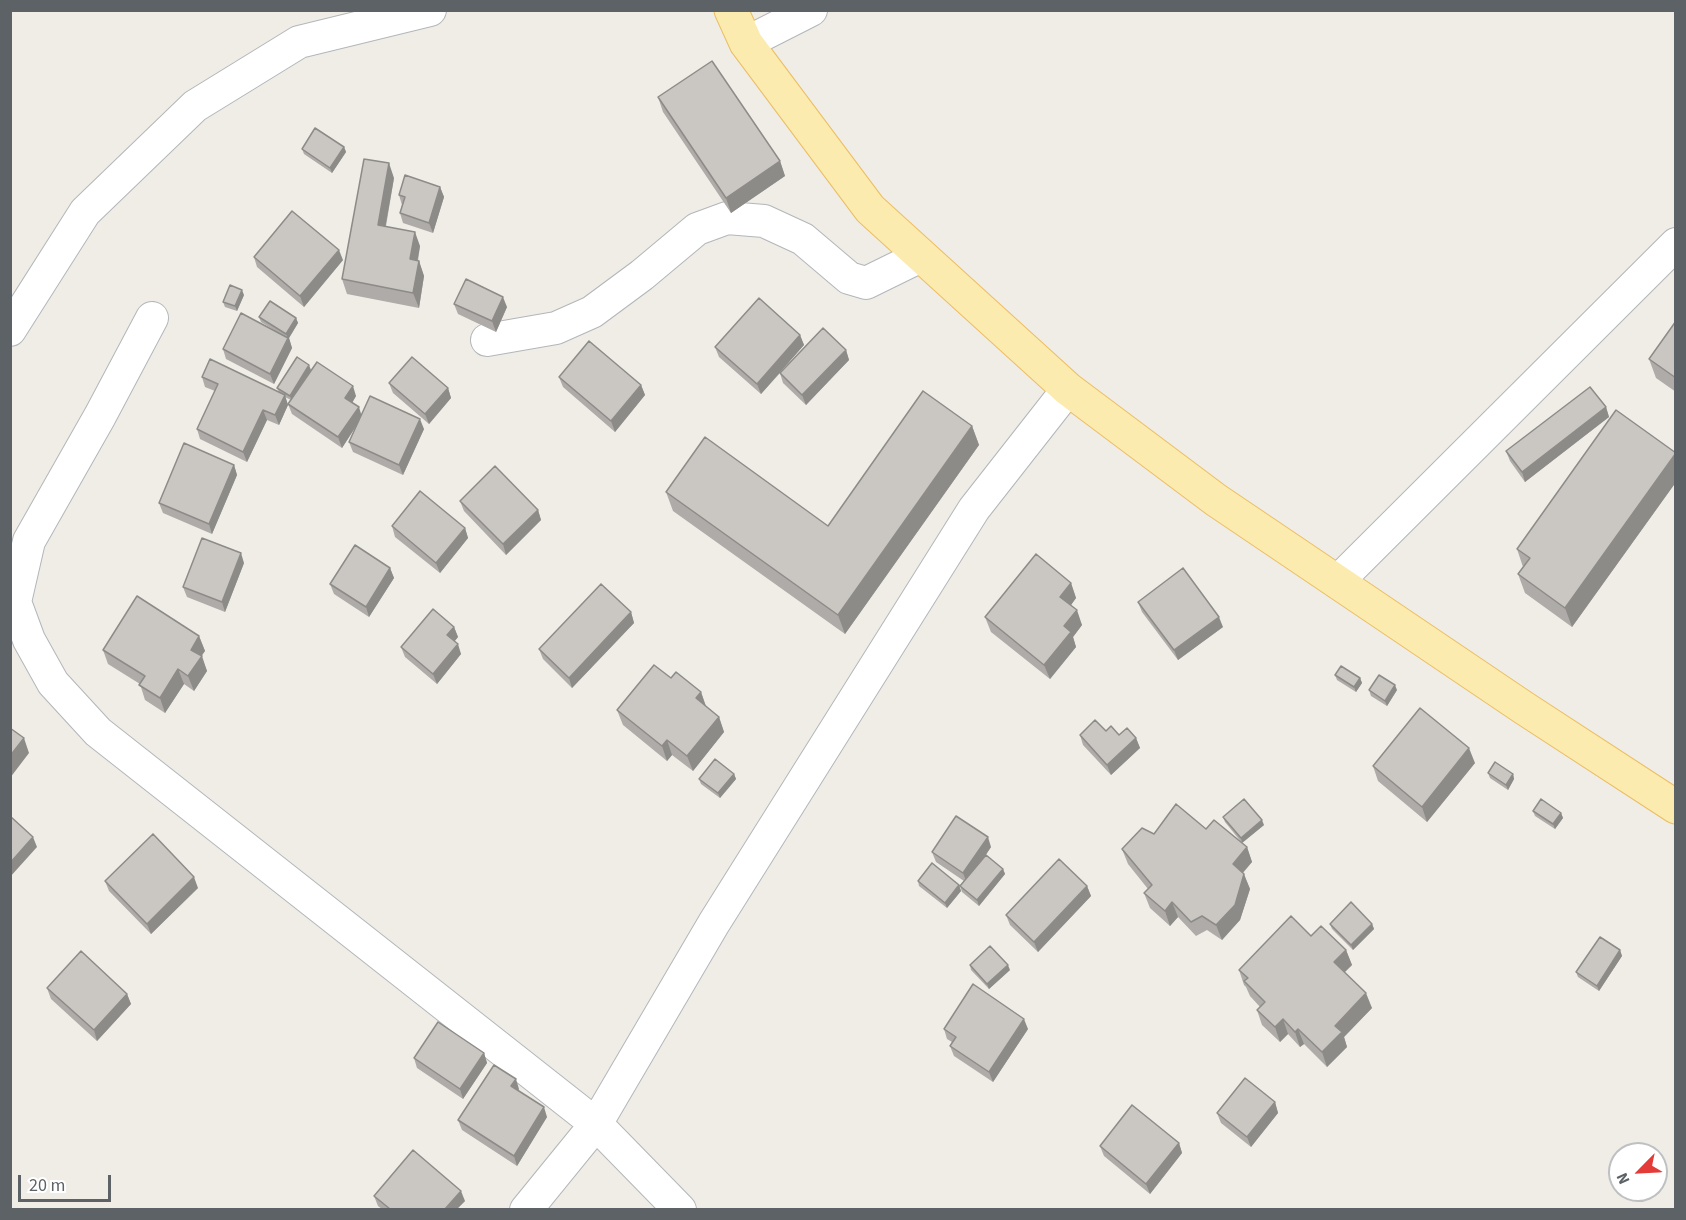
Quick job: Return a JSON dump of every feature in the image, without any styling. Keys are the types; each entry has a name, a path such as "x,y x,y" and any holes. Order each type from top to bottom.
{"main road":[{"path":"731,10 746,43 870,209 1068,389 1216,500 1676,807"}],"street":[{"path":"10,330 85,212 195,106 299,42 430,10"},
{"path":"746,43 812,10"},
{"path":"487,340 556,328 592,312 642,275 697,229 727,218 764,220 803,239 849,278 866,283 921,256"},
{"path":"1337,582 1676,244"},
{"path":"152,318 100,416 29,540 15,602 29,640 53,683 98,732 596,1124 680,1209"},
{"path":"525,1209 596,1124 714,924 974,509 1068,389"}],"building":[{"path":"712,61 780,161 726,198 658,97"},
{"path":"315,128 344,147 330,168 302,149"},
{"path":"364,159 389,163 378,225 415,232 410,259 419,261 413,293 342,279"},
{"path":"405,175 440,187 429,223 400,213 405,197 399,195"},
{"path":"292,211 339,250 300,296 254,257"},
{"path":"466,279 503,297 492,321 454,304"},
{"path":"230,285 242,290 235,306 223,302"},
{"path":"759,298 800,335 757,384 715,347"},
{"path":"270,301 296,318 286,334 259,317"},
{"path":"241,313 288,338 270,374 223,349"},
{"path":"1676,321 1676,378 1649,359"},
{"path":"823,328 846,350 802,395 780,373"},
{"path":"589,341 641,385 611,421 559,377"},
{"path":"297,357 309,365 290,396 277,388"},
{"path":"412,357 448,388 425,414 389,383"},
{"path":"210,359 285,395 275,415 263,410 243,452 197,429 218,384 202,377"},
{"path":"317,362 353,386 345,398 359,407 338,437 288,404"},
{"path":"1590,387 1606,407 1522,472 1506,451"},
{"path":"923,391 972,426 838,615 666,492 705,437 828,526"},
{"path":"370,396 420,419 399,465 349,442"},
{"path":"1616,410 1676,453 1565,608 1518,574 1530,558 1517,549"},
{"path":"184,443 234,465 209,524 159,503"},
{"path":"495,466 538,510 503,544 460,501"},
{"path":"420,491 465,528 436,563 392,526"},
{"path":"202,538 241,553 222,602 183,587"},
{"path":"355,545 390,568 366,607 330,584"},
{"path":"1036,554 1071,583 1060,597 1077,610 1064,626 1071,632 1044,665 985,617"},
{"path":"1183,568 1219,617 1174,650 1138,602"},
{"path":"601,584 631,612 569,678 539,649"},
{"path":"137,596 199,636 191,650 202,656 188,676 178,669 160,698 139,685 145,676 103,650"},
{"path":"433,609 454,627 447,635 458,644 433,674 401,647"},
{"path":"654,665 671,678 676,672 701,692 696,698 719,717 687,756 667,740 662,746 617,710"},
{"path":"1341,666 1360,678 1354,687 1335,675"},
{"path":"1379,675 1395,685 1385,701 1369,690"},
{"path":"1420,708 1469,748 1422,807 1373,766"},
{"path":"1095,720 1106,731 1111,726 1119,735 1127,728 1136,738 1107,765 1080,735"},
{"path":"10,728 24,738 10,756"},
{"path":"715,759 734,774 718,793 699,779"},
{"path":"1495,762 1513,774 1506,785 1488,773"},
{"path":"1244,799 1262,820 1241,838 1223,817"},
{"path":"1541,799 1561,813 1553,824 1533,811"},
{"path":"1176,804 1206,829 1214,820 1247,847 1233,864 1244,874 1235,905 1216,925 1202,916 1191,922 1172,902 1165,911 1144,893 1152,885 1122,849 1142,828 1154,834"},
{"path":"10,816 33,837 10,863"},
{"path":"956,816 988,837 963,873 932,852"},
{"path":"153,834 194,877 147,924 105,881"},
{"path":"986,855 1003,869 977,900 960,886"},
{"path":"1059,859 1087,886 1034,942 1006,915"},
{"path":"932,863 959,885 945,903 918,881"},
{"path":"1351,902 1372,924 1351,945 1330,924"},
{"path":"1291,916 1311,936 1321,926 1346,950 1334,962 1366,993 1335,1026 1342,1032 1322,1052 1298,1029 1295,1032 1283,1019 1275,1027 1257,1010 1265,1002 1244,981 1248,978 1239,970"},
{"path":"1600,937 1620,950 1597,986 1576,972"},
{"path":"990,946 1008,965 987,984 970,965"},
{"path":"81,951 127,994 94,1030 47,988"},
{"path":"973,984 1024,1019 989,1072 950,1046 956,1037 944,1029"},
{"path":"438,1022 484,1053 460,1089 414,1058"},
{"path":"494,1065 516,1079 511,1086 544,1107 514,1156 458,1120"},
{"path":"1245,1078 1275,1102 1247,1137 1217,1113"},
{"path":"1132,1105 1179,1143 1146,1184 1100,1146"},
{"path":"413,1150 461,1191 445,1209 390,1209 374,1196"}]}
